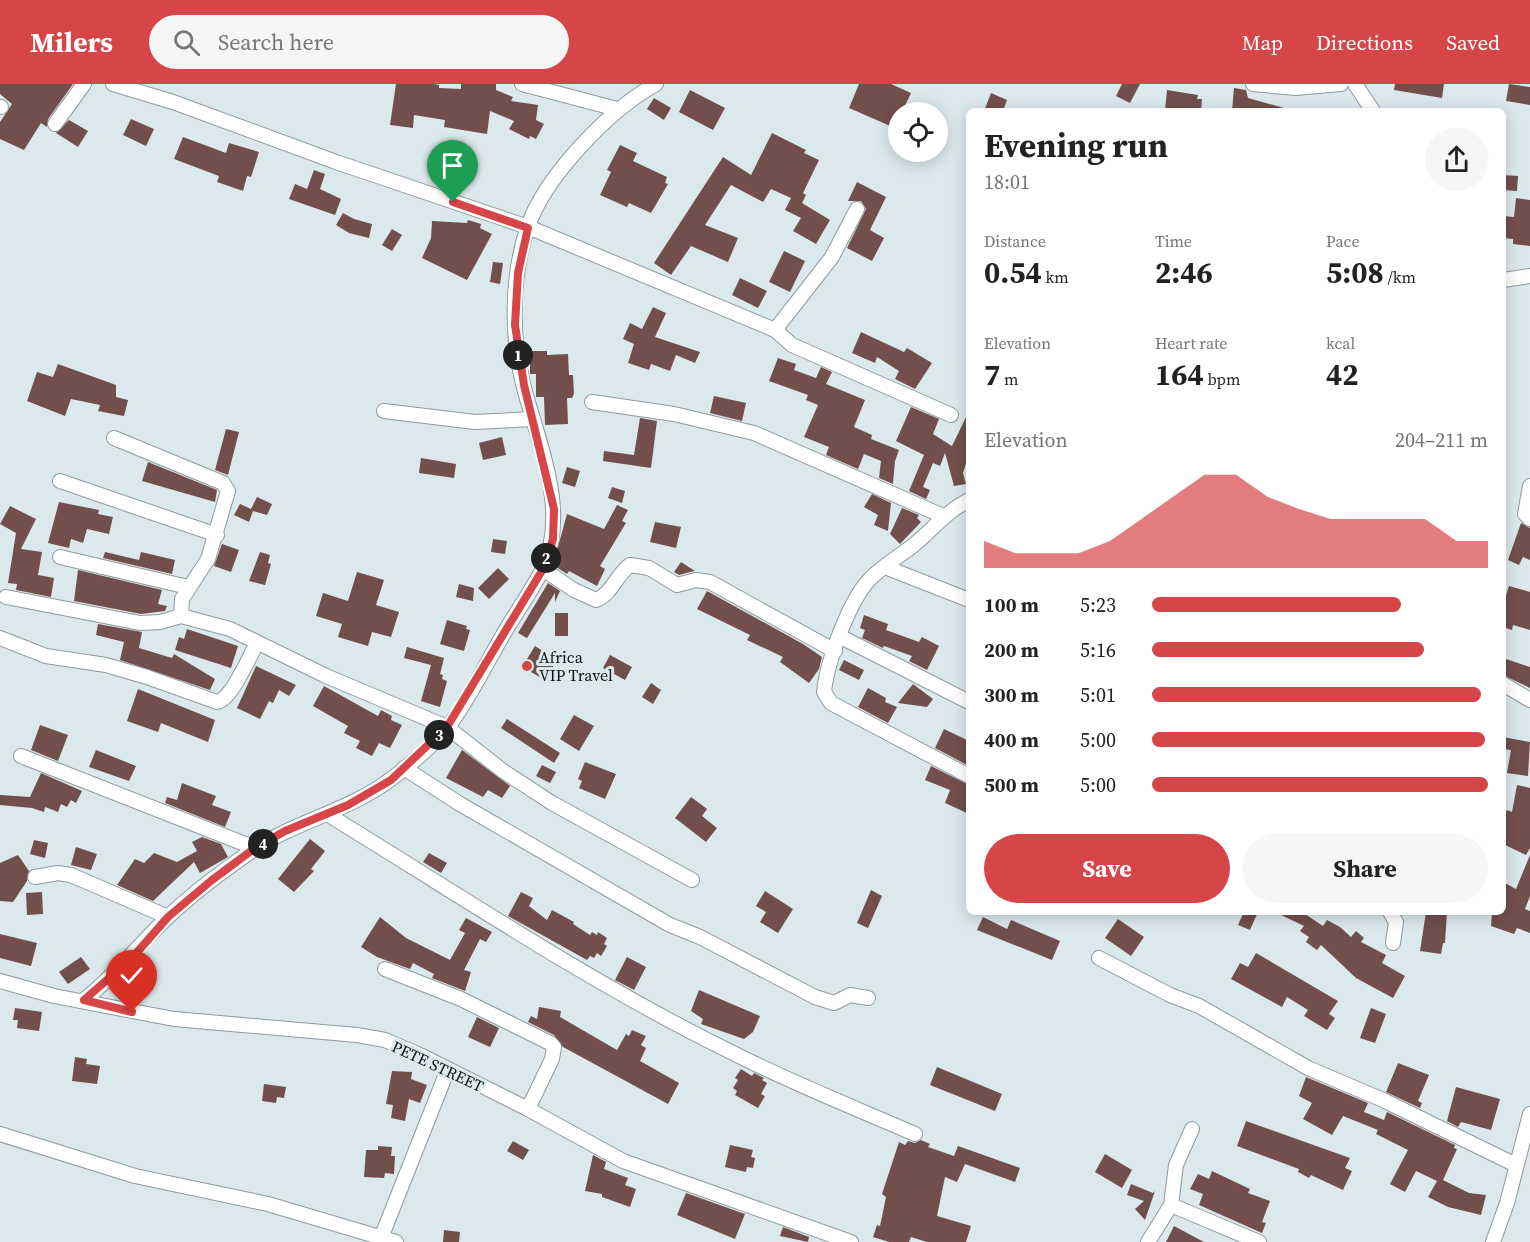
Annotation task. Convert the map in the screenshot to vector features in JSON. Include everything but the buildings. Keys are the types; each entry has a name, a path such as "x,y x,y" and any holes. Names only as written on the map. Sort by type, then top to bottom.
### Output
{"street":[{"path":"55,124 84,84"},
{"path":"113,84 173,102 336,162 528,228 775,330 792,345 951,415"},
{"path":"522,84 617,109"},
{"path":"84,1000 132,958 168,917 255,848 285,831 327,814 382,785 404,768 447,727 543,569 553,539 554,509 520,364 515,325 518,273 528,228 539,204 569,159 617,109 656,84"},
{"path":"1253,84 1295,88 1341,84"},
{"path":"1355,84 1371,108"},
{"path":"775,330 806,294 831,257 857,209"},
{"path":"1506,280 1530,276"},
{"path":"592,402 674,414 754,434 943,516"},
{"path":"384,411 475,423 533,419"},
{"path":"114,438 223,483 228,491 217,535 204,568 188,586 182,599 182,616"},
{"path":"60,481 217,535"},
{"path":"1530,486 1524,508 1525,514 1530,519"},
{"path":"966,502 943,516 917,542 866,583 855,602 835,651 824,692 831,703 966,775"},
{"path":"60,557 188,586"},
{"path":"543,569 574,590 596,600 609,591 623,569 630,565 649,568 677,585 696,580 710,582 835,651"},
{"path":"885,567 966,599"},
{"path":"6,597 140,623 160,622 182,616 230,629 447,727 503,771 552,802 692,880"},
{"path":"841,637 966,700"},
{"path":"0,638 46,656 106,666 147,677 217,702 222,701 228,693 257,643"},
{"path":"1506,686 1530,700"},
{"path":"21,756 255,848"},
{"path":"404,768 460,804 670,924 700,937 815,998 834,1003 850,995 868,998"},
{"path":"327,814 624,995 732,1053 915,1134"},
{"path":"35,877 58,873 71,875 168,917"},
{"path":"1392,915 1396,922 1393,943"},
{"path":"1099,958 1225,1020 1308,1068 1383,1100 1516,1165"},
{"path":"386,969 461,999 550,1043 554,1047 552,1059 528,1109"},
{"name":"PETE STREET","path":"0,981 54,996 174,1019 357,1035 385,1041 528,1109 623,1161 850,1242"},
{"path":"381,1238 448,1069"},
{"path":"1493,1242 1530,1114"},
{"path":"1148,1242 1171,1205 1176,1165 1192,1129"},
{"path":"0,1134 115,1171 268,1204 396,1242"},
{"path":"1171,1205 1259,1242"}],"place":[{"name":"Africa VIP Travel","path":"527,666"}],"route":[{"path":"132,1012 84,1000 132,958 168,917 255,848 285,831 348,805 391,780 447,727 543,569 553,539 554,509 524,385 515,325 518,273 528,228 453,202"}]}
